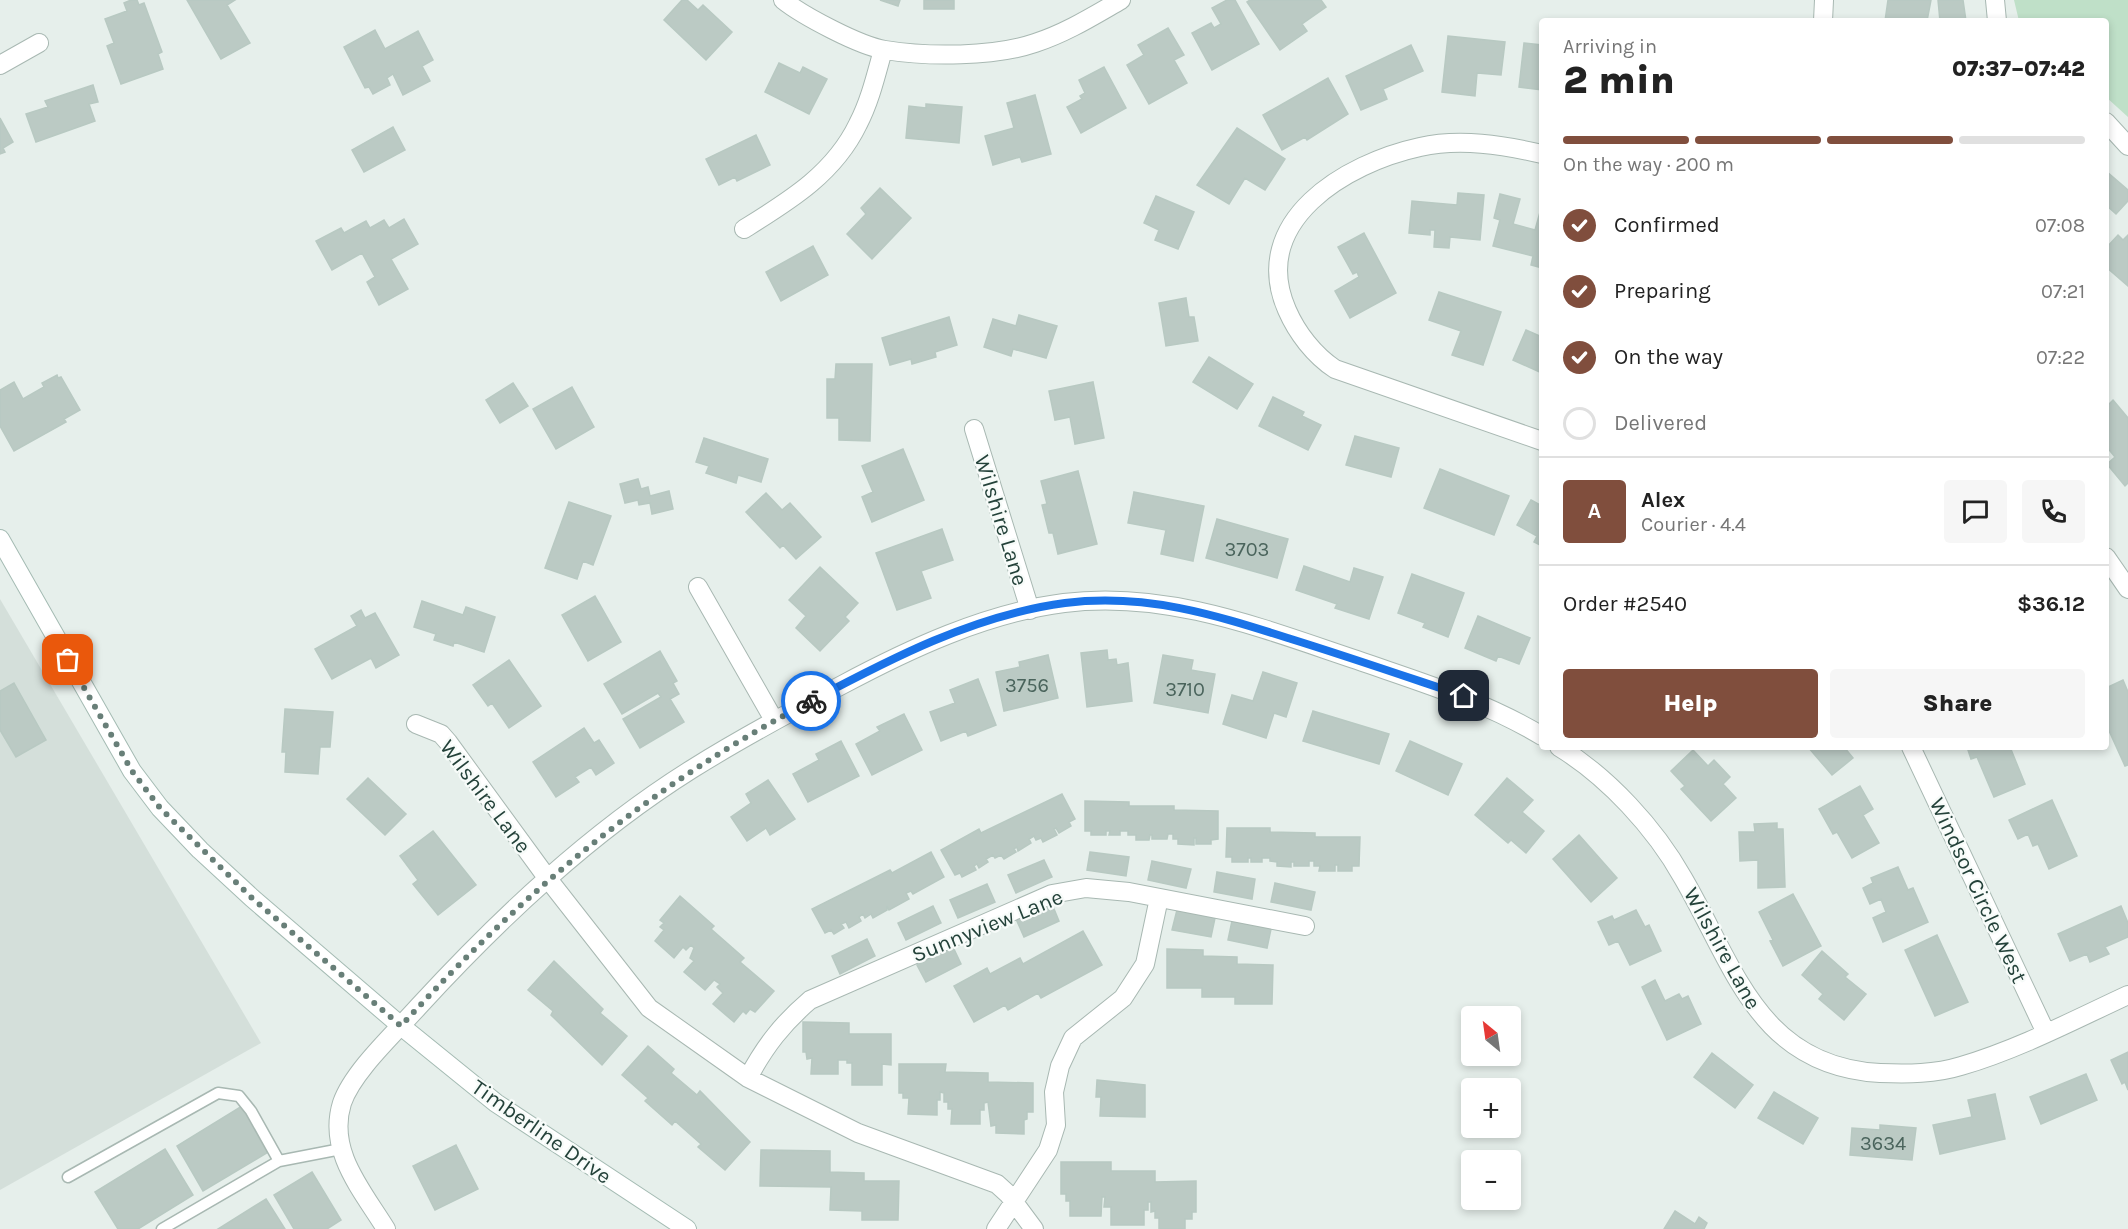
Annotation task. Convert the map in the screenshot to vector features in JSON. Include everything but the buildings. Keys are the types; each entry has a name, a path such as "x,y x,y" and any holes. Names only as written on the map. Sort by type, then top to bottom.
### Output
{"street":[{"path":"783,0 794,9 835,30 883,50 978,53 1034,44 1071,28 1121,0"},
{"path":"1823,18 1824,0"},
{"path":"1995,0 1997,18"},
{"path":"0,65 39,43"},
{"path":"744,229 790,200 833,163 858,126 883,50"},
{"path":"2109,125 2128,146"},
{"path":"1539,154 1464,143 1412,148 1384,157 1341,177 1298,214 1288,230 1277,265 1283,301 1290,317 1311,348 1323,361 1351,376 1539,440"},
{"name":"Wilshire Lane","path":"974,429 1030,610"},
{"name":"Timberline Drive","path":"0,539 103,723 160,808 252,898 401,1026 496,1103 687,1229"},
{"path":"2109,560 2128,589"},
{"path":"698,587 774,720"},
{"name":"Wilshire Lane","path":"341,1149 337,1132 343,1101 358,1076 401,1026 484,939 548,879 646,801 691,770 774,720 892,658 990,620 1065,603 1159,602 1206,612 1464,696 1539,734"},
{"name":"Wilshire Lane","path":"416,724 441,734 448,742 548,879"},
{"name":"Wilshire Lane","path":"1563,750 1599,778 1635,814 1664,848 1683,878 1736,981 1749,1001 1777,1033 1795,1047 1845,1068 1900,1074 1931,1073 1991,1056 2128,995"},
{"name":"Windsor Circle West","path":"1912,750 2046,1033"},
{"path":"548,879 650,1008 748,1078 858,1133 998,1184 1034,1229"},
{"name":"Sunnyview Lane","path":"748,1078 763,1050 785,1021 810,1000 1052,894 1086,888 1159,898 1305,926"},
{"path":"996,1229 1048,1150 1056,1125 1056,1084 1060,1066 1073,1038 1123,998 1145,964 1159,898"},
{"path":"341,1149 343,1160 386,1229"}],"lane":[{"path":"68,1177 218,1093 239,1096 251,1111 279,1161"},
{"path":"162,1229 279,1161 341,1149"}],"shaded area":[{"path":"0,599 261,1043 0,1190"}],"green space":[{"path":"2014,0 2128,0 2128,117 2109,100 2109,18 2018,18"}],"way so far":[{"path":"68,660 132,771 160,808 200,850 252,898 401,1026 491,931 595,840 691,770 774,720 811,701"}],"route":[{"path":"811,701 892,658 990,620 1065,603 1116,601 1159,602 1206,612 1464,696"}]}
